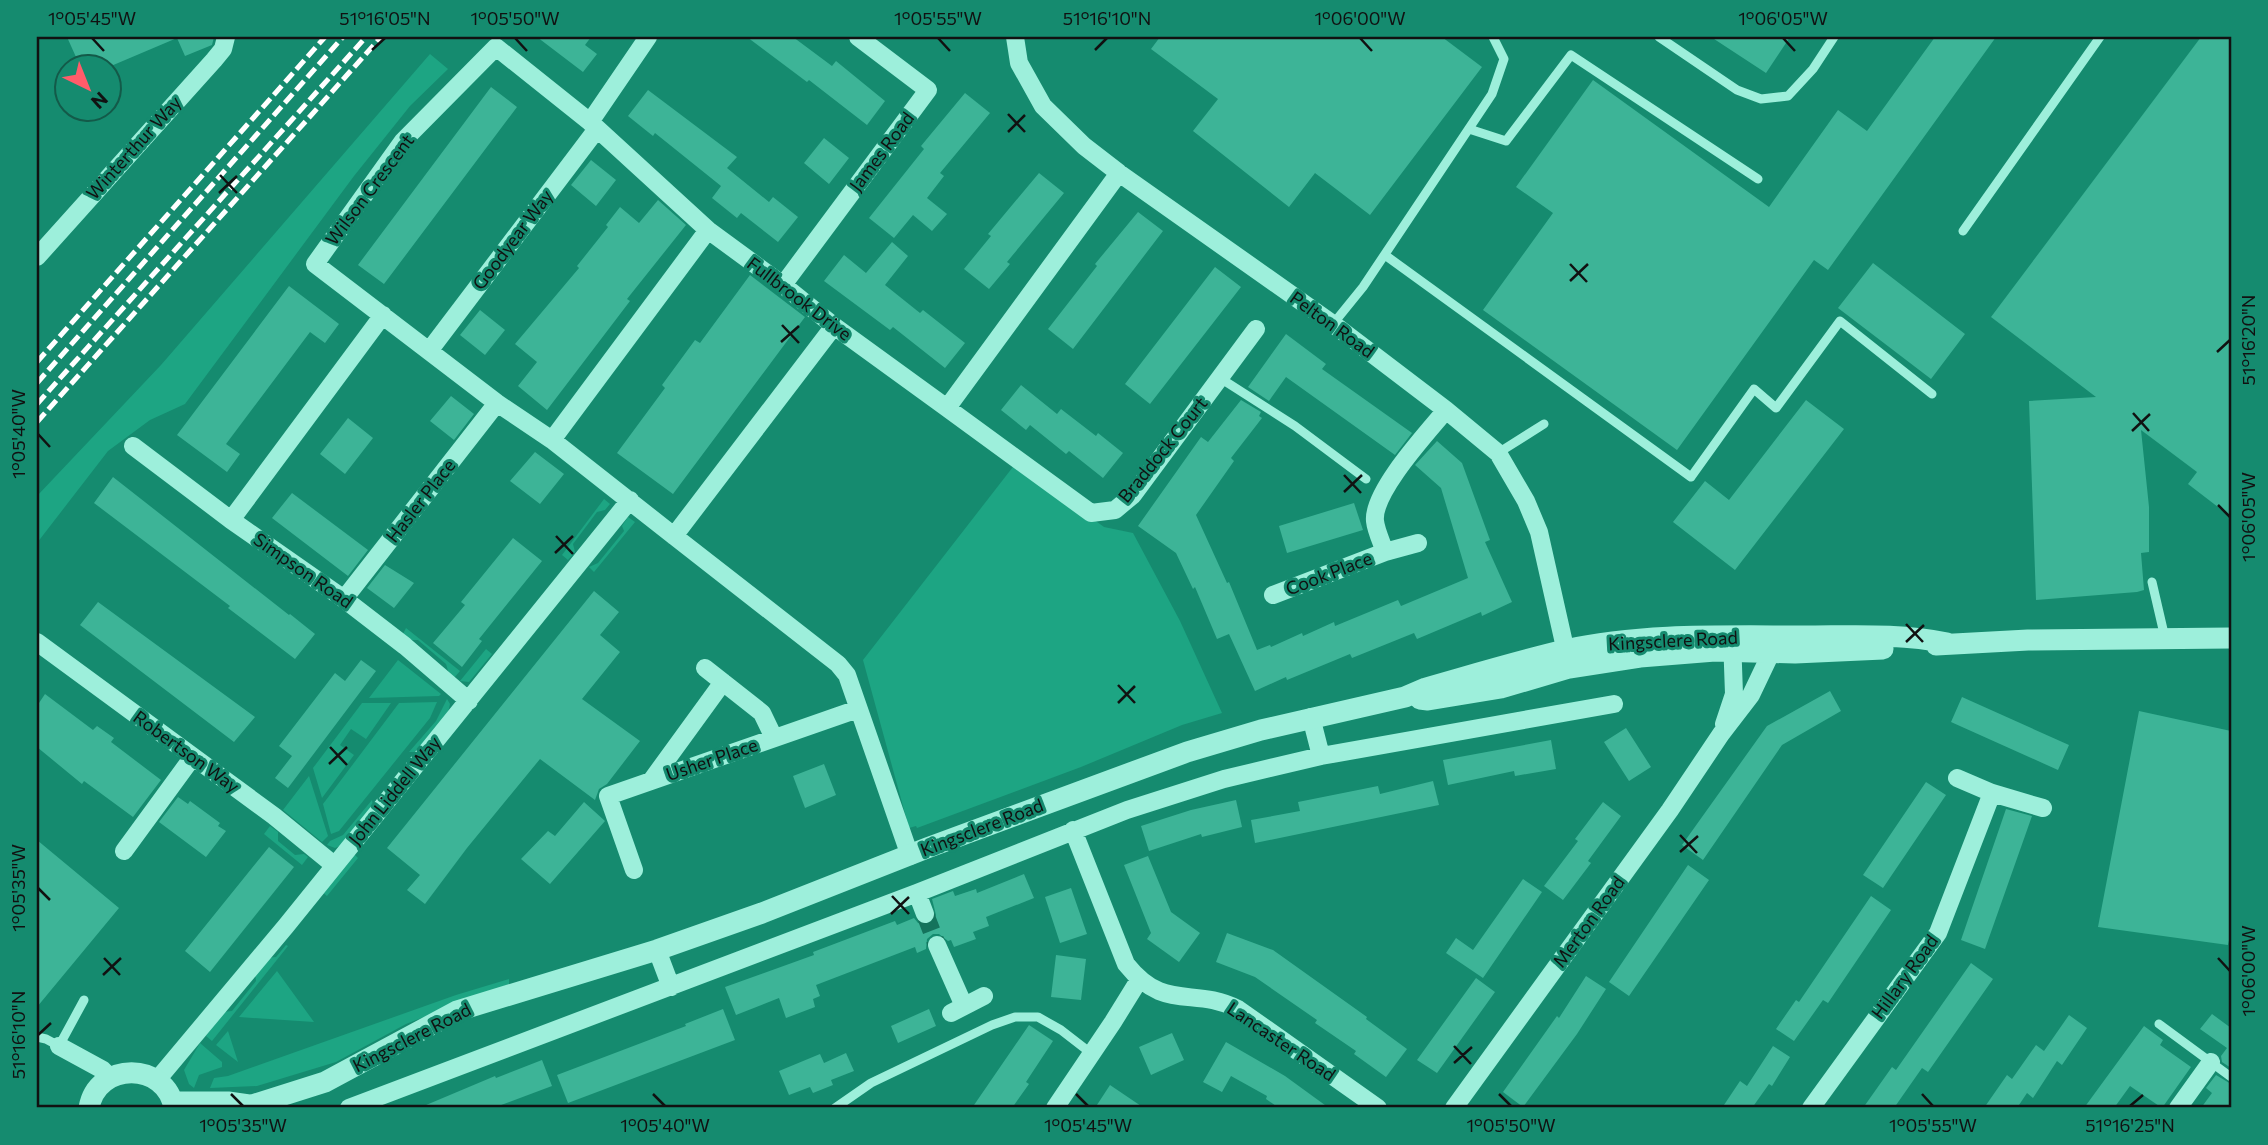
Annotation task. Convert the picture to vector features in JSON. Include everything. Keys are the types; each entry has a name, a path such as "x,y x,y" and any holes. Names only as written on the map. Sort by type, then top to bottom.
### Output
{"street":[{"name":"Winterthur Way","path":"37,257 223,50 226,37"},
{"path":"594,126 648,37"},
{"name":"James Road","path":"783,285 928,90 858,37"},
{"name":"Pelton Road","path":"1015,37 1019,63 1043,106 1084,146 1333,324 1498,453 1526,501 1539,532 1567,659"},
{"name":"Wilson Crescent","path":"552,440 497,403 315,264 404,141 496,47 594,126 708,230"},
{"name":"Goodyear Way","path":"429,351 594,126"},
{"path":"947,408 1119,173"},
{"path":"708,230 552,440 838,664 847,675 910,856"},
{"name":"Fullbrook Drive","path":"708,230 947,408"},
{"path":"231,520 383,316"},
{"path":"674,536 834,326"},
{"name":"Braddock Court","path":"947,408 1091,513 1115,510 1132,495 1256,330"},
{"name":"Hasler Place","path":"344,599 497,403"},
{"name":"Cook Place","path":"1273,595 1385,552 1374,520 1378,501 1390,480 1446,410"},
{"name":"Simpson Road","path":"132,446 344,599 405,646 469,701"},
{"name":"John Liddell Way","path":"157,1080 286,926 630,500"},
{"path":"1385,552 1418,543"},
{"name":"Kingsclere Road","path":"157,1080 164,1086 168,1106 228,1102 246,1106 326,1082 457,1012 657,950 762,913 1187,752 1311,718 1405,697 1428,700 1501,688 1567,659 1640,657 1732,645 1915,649 1947,643 2231,638"},
{"name":"Robertson Way","path":"37,642 192,758 275,816 334,865"},
{"name":"Merton Road","path":"1721,734 1734,694 1732,645"},
{"name":"Merton Road","path":"1454,1108 1751,695 1771,645"},
{"name":"Usher Place","path":"705,668 762,713 774,738"},
{"name":"Usher Place","path":"651,781 723,682"},
{"name":"Kingsclere Road","path":"349,1108 917,893 1073,830 1224,779 1321,756 1614,704"},
{"name":"Usher Place","path":"634,870 608,796 858,709"},
{"path":"1311,718 1321,756"},
{"path":"124,851 192,758"},
{"path":"1958,778 1992,793 2043,808"},
{"name":"Hillary Road","path":"1811,1108 1938,933 1992,793"},
{"path":"1055,1108 1139,979 1126,964 1073,830"},
{"path":"917,893 925,914"},
{"path":"937,945 957,1010 984,996"},
{"path":"657,950 671,987"},
{"name":"Lancaster Road","path":"1139,979 1152,989 1166,994 1232,1006 1378,1108"},
{"path":"59,1046 103,1070 110,1077"},
{"path":"2178,1108 2211,1062"},
{"path":"89,1108 94,1093 110,1077 132,1072 144,1073 157,1080"}],"lane":[{"path":"1333,324 1363,287 1492,94 1504,59 1493,37"},
{"path":"1659,37 1737,90 1760,99 1788,96 1813,69 1834,37"},
{"path":"1963,231 2101,37"},
{"path":"1469,129 1506,141 1571,55 1758,179"},
{"path":"1385,255 1691,477 1754,389 1776,408 1840,321 1932,394"},
{"path":"1220,378 1295,426 1366,479"},
{"path":"1498,453 1544,424"},
{"path":"2152,582 2165,638"},
{"path":"37,1037 59,1046 84,1000"},
{"path":"835,1108 871,1083 992,1025 1015,1017 1038,1017 1061,1030 1092,1054"},
{"path":"2159,1024 2231,1077"}],"green space":[{"path":"430,54 448,69 410,106 354,176 185,404 150,420 108,451 37,543 37,496 161,365"},
{"path":"1016,463 1104,527 1133,533 1180,621 1222,713 1182,725 1081,767 917,828 909,828 863,660"},
{"path":"604,499 610,504 605,510 597,512 573,544 575,552 568,560 562,555"},
{"path":"628,517 635,522 594,572 589,567 598,563 624,531 622,526"},
{"path":"406,628 460,671 454,678 449,674 446,664 418,640 409,640 402,636"},
{"path":"486,649 492,654 469,682 460,681"},
{"path":"398,660 441,694 369,698"},
{"path":"447,699 450,704 448,713 419,752 409,752 436,721"},
{"path":"437,702 430,718 339,831 331,834 323,804 399,703"},
{"path":"362,703 391,703 366,739 351,729 340,745 354,755 322,798 313,768"},
{"path":"309,776 328,836 322,842 283,810"},
{"path":"372,800 373,806 340,846 335,848 327,845 343,835"},
{"path":"270,826 278,832 278,841 295,855 304,854 308,857 302,865 264,834"},
{"path":"352,852 358,858 327,896 321,891"},
{"path":"288,946 212,1041 206,1036 222,1012 232,1011 256,981 255,973 266,958 276,957"},
{"path":"277,971 314,1022 239,1017"},
{"path":"509,979 509,984 406,1024 336,1062 257,1086 210,1088 214,1078 228,1076 456,995"},
{"path":"228,1031 238,1062 216,1045"},
{"path":"200,1043 222,1062 222,1067 199,1075 194,1088 189,1084 184,1070"}],"building":[{"path":"67,37 214,37 212,45 185,56 177,38 122,61 122,52 74,52"},
{"path":"537,37 591,37 585,45 597,54 583,72"},
{"path":"747,37 793,37 832,66 836,61 885,101 867,125"},
{"path":"1160,37 1442,37 1482,67 1370,215 1315,173 1289,207 1193,131 1218,99 1151,49"},
{"path":"1711,37 1790,37 1766,73"},
{"path":"1935,37 1996,37 1828,270 1814,260 1677,450 1483,310 1553,213 1516,187 1593,80 1769,207 1838,110 1867,131"},
{"path":"2201,37 2231,37 2231,517 2188,484 2197,472 2141,430 2149,507 2149,552 2141,553 2144,590 2036,600 2029,401 2096,397 1991,317"},
{"path":"491,87 517,107 384,284 358,265"},
{"path":"648,90 737,157 727,168 769,202 773,197 798,217 778,242 741,213 737,218 712,198 721,186 655,133 653,136 628,116"},
{"path":"965,93 990,113 940,173 944,176 927,198 947,214 932,231 913,215 894,238 869,218 924,149 921,146"},
{"path":"824,138 849,158 829,184 804,163"},
{"path":"591,160 616,180 596,206 571,185"},
{"path":"1039,173 1064,193 1007,262 1010,264 989,289 964,269 991,236 988,234"},
{"path":"658,200 686,225 627,299 630,301 547,410 518,386 537,362 515,344 579,268 577,266 620,207 639,223"},
{"path":"1138,212 1163,231 1073,349 1048,329 1097,266 1095,264"},
{"path":"892,242 908,256 885,285 920,313 923,310 965,343 945,368 893,327 890,330 824,281 844,255 866,273"},
{"path":"1873,263 1965,334 1931,379 1838,308"},
{"path":"1215,267 1241,287 1150,404 1125,384"},
{"path":"750,275 805,317 673,494 617,453 665,388 662,385 695,340 700,343"},
{"path":"289,286 339,324 325,343 310,332 226,444 240,454 227,472 177,435"},
{"path":"480,310 505,330 485,355 460,335"},
{"path":"1286,334 1326,364 1322,369 1412,433 1395,455 1286,377 1269,401 1248,387"},
{"path":"1021,385 1057,414 1061,409 1123,453 1103,478 1069,451 1066,454 1030,425 1026,430 1001,410"},
{"path":"451,396 474,414 454,440 430,421"},
{"path":"1241,400 1261,412 1259,416 1262,418 1231,458 1234,461 1196,515 1227,583 1229,582 1257,650 1270,645 1271,647 1302,633 1303,636 1334,622 1335,626 1398,600 1401,606 1468,578 1441,488 1415,465 1437,441 1462,463 1490,540 1485,542 1512,602 1482,616 1481,612 1417,639 1414,633 1352,658 1350,654 1255,691 1229,634 1217,639 1195,587 1193,589 1176,553 1138,526 1201,437 1208,442"},
{"path":"1806,400 1844,429 1735,570 1673,522 1705,481 1729,500"},
{"path":"348,418 373,438 345,474 320,454"},
{"path":"535,452 564,474 540,504 510,481"},
{"path":"113,477 315,634 295,659 94,503"},
{"path":"292,493 368,550 348,576 272,518"},
{"path":"1354,503 1363,530 1287,553 1279,526"},
{"path":"513,538 542,561 479,639 482,641 462,667 433,643 465,605 461,602"},
{"path":"385,565 414,583 394,608 367,588"},
{"path":"594,591 619,612 600,635 620,652 582,699 640,741 607,784 599,789 595,800 540,759 425,904 407,890 420,875 387,848"},
{"path":"98,602 255,717 234,742 80,625"},
{"path":"361,660 376,671 288,788 275,778 292,756 279,746 335,673 345,681"},
{"path":"1830,691 1841,711 1782,745 1703,860 1682,845 1767,726"},
{"path":"45,694 93,730 97,726 114,738 111,742 161,780 133,817 84,781 82,784 37,747 37,706"},
{"path":"1962,697 2069,745 2058,770 1951,722"},
{"path":"2139,711 2231,731 2231,931 2228,945 2098,927"},
{"path":"1626,728 1651,767 1629,781 1604,742"},
{"path":"1551,740 1556,769 1515,776 1514,771 1448,785 1443,760"},
{"path":"824,764 836,795 805,808 793,776"},
{"path":"1433,781 1439,805 1255,843 1251,820 1300,811 1298,802 1378,786 1380,794"},
{"path":"1926,782 1946,795 1883,888 1863,875"},
{"path":"178,797 188,804 190,801 220,823 218,826 226,831 206,857 159,822"},
{"path":"1236,800 1242,827 1202,837 1201,834 1149,851 1141,826 1191,810"},
{"path":"584,802 605,821 550,884 521,859 548,831 555,836"},
{"path":"1603,802 1621,816 1563,900 1544,886"},
{"path":"2006,809 2032,816 1985,949 1961,940"},
{"path":"37,840 119,908 37,1007"},
{"path":"269,847 294,867 210,972 185,951"},
{"path":"1148,856 1171,912 1200,933 1179,962 1147,939 1151,933 1124,865"},
{"path":"1688,865 1709,880 1629,996 1609,982"},
{"path":"1024,874 1034,898 986,917 989,926 973,932 976,939 954,947 951,940 933,934 927,939 926,949 917,953 915,947 816,985 820,996 813,999 815,1007 786,1018 779,998 736,1015 725,987 814,955 813,952 895,921 897,925 914,918 918,923 928,925 934,921 936,915 932,899 953,891 955,896 976,889 977,893"},
{"path":"1523,879 1542,892 1483,978 1446,953 1456,938 1473,950"},
{"path":"1071,888 1087,934 1060,943 1045,897"},
{"path":"1871,896 1891,910 1828,1003 1823,1000 1794,1041 1776,1029 1796,1000 1799,1002"},
{"path":"1227,933 1273,950 1407,1049 1386,1077 1354,1054 1356,1051 1315,1023 1317,1020 1255,977 1216,962"},
{"path":"1056,955 1086,959 1081,1000 1051,997"},
{"path":"1971,963 1993,979 1928,1072 1922,1068 1894,1108 1863,1108 1892,1067 1896,1070"},
{"path":"1586,976 1606,989 1577,1034 1523,1107 1503,1092 1557,1016 1559,1018"},
{"path":"1476,978 1495,992 1437,1073 1417,1060"},
{"path":"723,1009 735,1040 568,1103 557,1075 686,1026 685,1024"},
{"path":"929,1009 936,1026 898,1043 891,1026"},
{"path":"2212,1014 2231,1028 2231,1068 2222,1062 2221,1056 2227,1048 2200,1029"},
{"path":"2069,1015 2087,1028 2062,1065 2057,1061 2033,1098 2027,1093 2017,1108 1984,1108 2007,1075 2012,1079 2036,1045 2044,1051"},
{"path":"1029,1025 1053,1041 1026,1082 1029,1084 1012,1108 972,1108"},
{"path":"2144,1026 2163,1040 2160,1045 2191,1067 2162,1108 2130,1086 2114,1108 2084,1108"},
{"path":"1172,1033 1184,1060 1151,1075 1139,1047"},
{"path":"1226,1042 1285,1076 1329,1108 1279,1108 1266,1099 1267,1096 1231,1076 1222,1092 1203,1082"},
{"path":"1773,1046 1790,1057 1772,1086 1769,1084 1752,1108 1722,1108 1740,1081 1747,1086"},
{"path":"846,1053 854,1071 831,1080 833,1085 813,1093 810,1087 789,1095 779,1071 820,1054 824,1063"},
{"path":"542,1060 552,1086 493,1108 419,1108 495,1076 496,1078"},
{"path":"2216,1075 2231,1084 2231,1108 2201,1108 2212,1093 2206,1088"},
{"path":"1110,1085 1144,1108 1095,1108"}],"tunnel":[{"path":"925,914 937,945"}],"railway":[{"path":"37,362 325,37"},
{"path":"37,383 343,37"},
{"path":"37,404 366,37"},
{"path":"37,422 381,37"}]}
